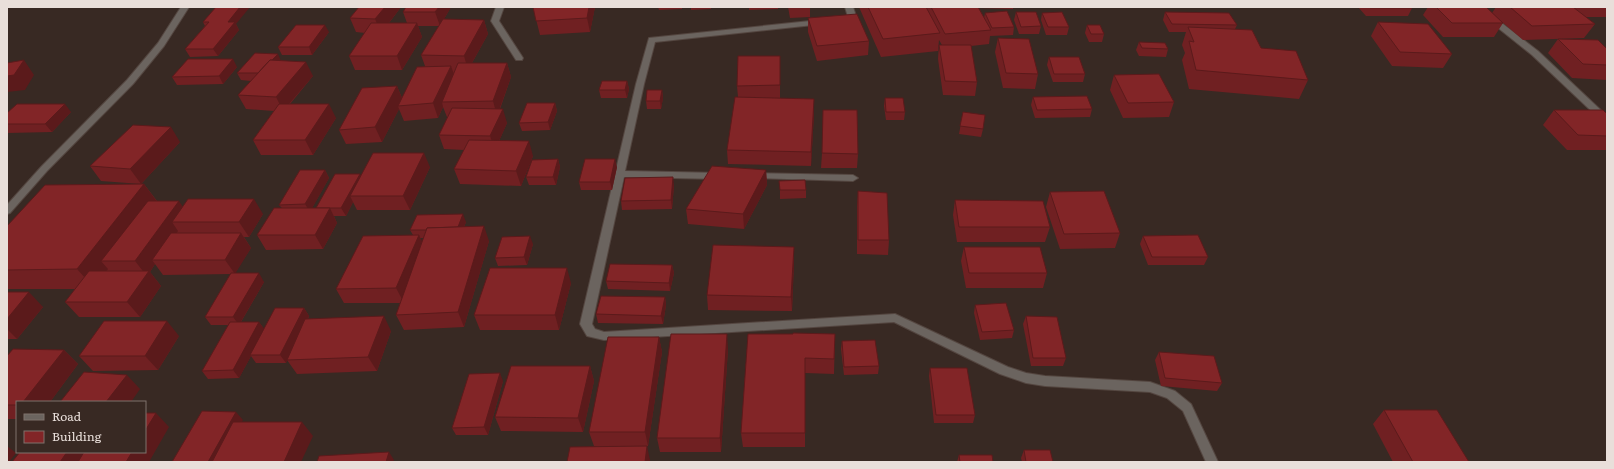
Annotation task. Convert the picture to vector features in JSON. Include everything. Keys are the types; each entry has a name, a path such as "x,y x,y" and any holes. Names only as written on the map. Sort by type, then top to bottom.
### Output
{"street":[{"path":"7,211 44,169 130,82 161,44 185,7"},
{"path":"500,7 495,22 519,58"},
{"path":"849,7 853,19 652,40 640,84 586,324 591,333 604,336 894,318 1004,371 1026,378 1045,381 1150,387 1171,394 1187,408 1212,462"},
{"path":"1476,7 1535,53 1607,121"},
{"path":"620,174 729,176"},
{"path":"744,176 853,178"}],"building":[{"path":"216,7 240,7 228,22 235,22 213,49 185,49 209,22 203,22"},
{"path":"359,7 385,7 375,19 350,18"},
{"path":"406,7 439,7 435,12 403,12"},
{"path":"533,7 589,7 587,18 536,21"},
{"path":"868,7 926,7 940,33 883,39"},
{"path":"931,7 978,7 991,30 945,34"},
{"path":"1369,7 1410,7 1412,8 1370,8"},
{"path":"1436,7 1486,7 1503,23 1452,23"},
{"path":"1510,7 1573,7 1595,24 1532,26"},
{"path":"1007,11 1014,27 992,28 985,13"},
{"path":"1016,12 1036,12 1041,26 1021,27"},
{"path":"1062,12 1069,27 1048,27 1042,13"},
{"path":"1165,12 1229,13 1237,25 1172,24"},
{"path":"857,14 869,41 817,46 808,18"},
{"path":"443,19 484,20 464,56 421,55"},
{"path":"1378,22 1428,24 1452,54 1400,52"},
{"path":"371,23 417,23 397,56 349,56"},
{"path":"296,25 325,25 309,47 278,47"},
{"path":"1087,25 1100,25 1104,34 1091,34"},
{"path":"1188,27 1252,30 1261,48 1296,51 1308,80 1196,70 1189,41 1194,42"},
{"path":"998,38 1029,39 1038,74 1006,73"},
{"path":"1558,39 1598,40 1607,49 1607,65 1583,64"},
{"path":"1139,42 1165,43 1168,49 1142,48"},
{"path":"939,45 971,45 977,82 945,81"},
{"path":"255,53 278,54 258,73 237,73"},
{"path":"738,56 780,56 780,85 737,86"},
{"path":"1049,57 1079,57 1085,74 1054,74"},
{"path":"188,59 233,59 219,76 172,77"},
{"path":"24,60 14,75 7,76 7,63"},
{"path":"270,60 306,62 276,97 238,95"},
{"path":"458,63 507,63 493,101 442,102"},
{"path":"451,66 433,103 398,106 417,67"},
{"path":"1159,74 1174,102 1128,103 1114,75"},
{"path":"602,81 627,81 625,90 599,90"},
{"path":"397,86 375,127 339,130 362,88"},
{"path":"647,90 662,90 660,101 646,101"},
{"path":"1087,96 1092,109 1037,110 1033,97"},
{"path":"735,97 814,99 811,152 727,150"},
{"path":"885,98 903,98 905,112 886,112"},
{"path":"527,103 555,103 548,122 519,123"},
{"path":"17,104 65,104 45,124 7,124 7,113"},
{"path":"279,104 329,104 305,140 253,140"},
{"path":"452,108 503,109 490,136 439,135"},
{"path":"823,110 857,110 858,154 822,153"},
{"path":"1554,110 1603,110 1607,114 1607,136 1578,135"},
{"path":"963,112 985,115 983,129 960,126"},
{"path":"133,125 171,127 130,169 90,166"},
{"path":"469,140 529,141 516,171 454,169"},
{"path":"373,153 424,153 403,196 350,196"},
{"path":"558,159 553,177 526,177 532,160"},
{"path":"585,159 615,159 610,182 579,182"},
{"path":"712,166 766,170 743,214 686,209"},
{"path":"300,170 325,170 305,204 279,205"},
{"path":"335,174 360,174 341,208 316,208"},
{"path":"673,177 671,200 621,201 625,178"},
{"path":"805,180 806,190 780,190 779,181"},
{"path":"144,184 77,269 7,270 7,226 45,185"},
{"path":"858,191 887,193 889,240 858,240"},
{"path":"1104,191 1120,233 1064,234 1050,192"},
{"path":"188,199 254,199 239,222 172,222"},
{"path":"955,200 1043,201 1050,227 959,227"},
{"path":"148,201 179,201 135,261 101,261"},
{"path":"274,208 330,208 315,235 257,235"},
{"path":"463,214 458,227 410,230 417,215"},
{"path":"484,226 458,312 396,315 427,228"},
{"path":"171,233 241,233 225,260 152,260"},
{"path":"419,235 396,288 336,289 363,236"},
{"path":"1198,235 1208,257 1152,257 1143,236"},
{"path":"530,236 524,257 495,258 502,237"},
{"path":"713,245 794,247 791,297 707,295"},
{"path":"964,247 1040,247 1047,273 969,273"},
{"path":"610,264 672,265 669,283 606,281"},
{"path":"490,268 567,268 555,315 474,315"},
{"path":"89,271 149,271 127,302 65,302"},
{"path":"231,273 259,273 233,317 205,317"},
{"path":"7,292 29,292 7,319"},
{"path":"601,296 665,297 661,316 596,314"},
{"path":"1006,303 1014,330 982,332 975,305"},
{"path":"275,308 304,308 280,355 250,355"},
{"path":"384,316 368,357 287,360 305,319"},
{"path":"1026,316 1057,317 1066,358 1033,358"},
{"path":"104,321 167,321 145,356 79,356"},
{"path":"230,322 259,322 233,370 202,371"},
{"path":"671,334 727,334 720,438 657,438"},
{"path":"748,334 835,334 834,359 805,358 805,433 741,433"},
{"path":"608,337 659,337 645,432 589,432"},
{"path":"875,340 879,366 844,367 842,341"},
{"path":"13,349 64,350 24,401 16,401 16,405 7,405 7,356"},
{"path":"1159,352 1214,356 1222,383 1165,378"},
{"path":"511,366 590,366 578,418 495,417"},
{"path":"930,368 967,368 975,415 936,415"},
{"path":"84,372 127,375 107,401 61,401"},
{"path":"500,373 484,427 452,428 469,374"},
{"path":"1384,410 1437,410 1469,462 1413,462"},
{"path":"202,411 236,412 208,462 172,462"},
{"path":"146,413 156,413 146,429"},
{"path":"233,422 302,422 284,462 212,462"},
{"path":"647,446 645,462 567,462 570,447"},
{"path":"1024,450 1050,450 1053,462 1026,462"},
{"path":"389,452 386,462 317,462 319,456"},
{"path":"19,453 66,453 60,462 12,462"},
{"path":"83,453 131,453 126,462 78,462"},
{"path":"959,455 992,455 993,462 960,462"}]}
